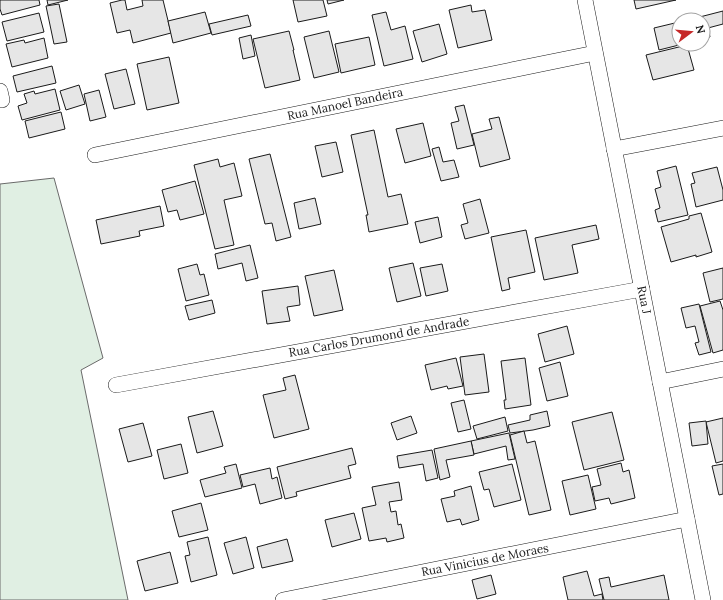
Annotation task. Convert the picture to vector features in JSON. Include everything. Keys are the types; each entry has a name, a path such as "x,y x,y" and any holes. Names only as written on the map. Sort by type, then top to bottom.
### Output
{"street":[{"name":"Rua J","path":"585,0 703,600"},
{"name":"Rua Manoel Bandeira","path":"95,155 595,53"},
{"path":"0,91 2,100 0,100"},
{"path":"614,150 723,128"},
{"name":"Rua Carlos Drumond de Andrade","path":"116,385 642,289"},
{"path":"660,382 723,369"},
{"name":"Rua Vinicius de Moraes","path":"283,600 687,519"}],"green space":[{"path":"54,178 103,358 81,370 128,600 0,600 0,184"}],"building":[{"path":"0,0 39,0 40,5 2,15"},
{"path":"47,0 68,0 48,5"},
{"path":"125,0 127,10 143,6 142,0 163,0 171,33 133,43 130,30 117,33 110,3"},
{"path":"293,0 323,0 327,16 298,22"},
{"path":"327,0 344,0 328,4"},
{"path":"634,0 676,0 636,9"},
{"path":"59,4 67,42 54,44 46,6"},
{"path":"471,5 472,12 485,10 492,40 458,48 449,10"},
{"path":"723,11 723,24 711,27 711,14"},
{"path":"205,12 211,33 173,43 168,21"},
{"path":"386,12 391,30 405,26 413,59 384,66 372,15"},
{"path":"39,13 44,32 7,41 2,22"},
{"path":"248,15 251,26 212,35 209,24"},
{"path":"439,24 447,54 422,62 413,31"},
{"path":"671,24 671,47 659,50 654,28"},
{"path":"289,31 300,80 265,88 253,39"},
{"path":"329,31 339,72 314,78 304,37"},
{"path":"251,35 255,56 243,59 239,38"},
{"path":"369,37 375,65 341,73 335,44"},
{"path":"44,38 48,58 12,67 6,44 24,40 25,43"},
{"path":"671,49 671,52 689,52 694,70 653,80 646,55"},
{"path":"169,57 179,103 147,110 137,64"},
{"path":"52,66 56,83 17,92 13,76"},
{"path":"126,69 135,104 114,109 105,74"},
{"path":"79,85 85,104 66,110 60,91"},
{"path":"55,89 60,110 22,120 18,106 27,103 24,94 34,91 35,94"},
{"path":"99,90 106,117 90,121 84,94"},
{"path":"464,105 474,145 457,149 451,123 459,121 455,107"},
{"path":"61,112 65,129 29,138 25,121"},
{"path":"499,117 510,159 480,167 472,134 492,129 489,119"},
{"path":"423,123 431,156 405,163 396,129"},
{"path":"374,130 388,197 401,194 408,224 369,232 366,215 368,215 351,135"},
{"path":"336,142 343,172 322,177 315,146"},
{"path":"439,147 443,162 454,160 459,177 441,181 432,149"},
{"path":"270,154 291,237 276,241 272,223 265,224 249,159"},
{"path":"218,159 220,167 234,163 242,196 224,200 234,245 215,249 194,165"},
{"path":"676,166 688,215 658,222 655,210 660,208 655,189 661,187 657,171"},
{"path":"717,167 723,190 723,200 696,207 691,184 695,183 692,173"},
{"path":"195,181 204,214 180,220 177,210 168,212 162,190"},
{"path":"315,198 321,224 299,229 294,203"},
{"path":"480,199 489,233 465,239 461,225 468,223 463,204"},
{"path":"160,206 164,226 139,231 140,236 101,244 96,220"},
{"path":"701,213 712,252 671,262 661,227 689,219 689,216"},
{"path":"438,217 442,237 420,243 415,222"},
{"path":"596,225 599,239 572,245 578,273 544,280 535,238"},
{"path":"526,230 535,272 508,278 510,289 502,291 491,237"},
{"path":"250,245 258,278 246,281 242,263 218,269 215,254"},
{"path":"413,263 421,296 397,302 389,268"},
{"path":"197,264 200,275 204,274 209,295 186,301 178,269"},
{"path":"442,264 448,291 426,296 420,268"},
{"path":"723,268 723,299 710,302 703,273"},
{"path":"334,270 343,310 314,316 305,276"},
{"path":"298,286 300,305 287,307 290,321 267,324 262,291"},
{"path":"212,300 215,313 189,320 185,306"},
{"path":"720,301 723,310 723,350 713,353 700,306"},
{"path":"699,304 711,352 699,355 695,343 699,342 695,326 686,328 681,308"},
{"path":"567,326 574,354 545,362 538,334"},
{"path":"484,354 489,392 465,395 460,357"},
{"path":"456,358 463,386 448,389 447,386 431,390 425,365"},
{"path":"525,358 531,405 505,409 504,400 506,400 501,361"},
{"path":"560,362 568,396 547,401 539,368"},
{"path":"295,375 309,429 274,438 263,395 286,390 283,378"},
{"path":"464,400 471,429 458,432 451,403"},
{"path":"213,411 223,446 197,453 188,417"},
{"path":"547,411 550,426 510,433 508,425 530,420 530,415"},
{"path":"612,412 624,460 584,470 572,422"},
{"path":"411,416 417,433 397,440 391,423"},
{"path":"505,417 508,431 477,439 473,426"},
{"path":"723,418 723,461 716,463 706,422"},
{"path":"706,421 708,444 692,446 689,423"},
{"path":"143,423 152,456 128,462 119,429"},
{"path":"524,431 527,443 535,441 551,510 529,515 510,435"},
{"path":"509,433 515,459 508,460 506,446 474,454 471,441"},
{"path":"471,441 474,455 446,460 450,477 440,480 434,449"},
{"path":"181,444 188,473 164,479 157,450"},
{"path":"352,448 356,464 348,466 351,478 296,492 297,496 285,499 277,467"},
{"path":"432,450 438,478 426,481 423,464 399,468 397,456"},
{"path":"621,463 623,472 629,470 635,498 611,504 609,498 595,501 592,487 601,485 597,469"},
{"path":"236,464 242,488 205,497 200,480 226,473 224,467"},
{"path":"512,464 521,500 494,507 489,489 484,490 479,472"},
{"path":"723,464 723,494 719,495 712,466"},
{"path":"270,468 272,479 277,477 282,498 260,504 255,484 243,487 240,475"},
{"path":"588,475 596,509 570,515 562,481"},
{"path":"399,482 402,500 389,502 391,512 396,511 398,525 401,524 404,538 387,542 386,538 369,541 362,508 376,505 372,487"},
{"path":"471,486 479,520 462,525 460,519 447,522 441,499 455,496 454,491"},
{"path":"201,503 208,530 179,537 172,511"},
{"path":"354,513 361,539 332,547 325,520"},
{"path":"208,537 217,575 191,582 185,556 190,555 187,542"},
{"path":"246,537 254,568 233,574 224,543"},
{"path":"287,539 293,561 262,568 257,547"},
{"path":"170,552 178,583 145,591 137,561"},
{"path":"587,571 594,596 602,594 603,600 568,600 563,577"},
{"path":"491,575 496,594 477,599 472,580"},
{"path":"664,575 669,600 604,600 599,579 609,577 611,587"}]}
